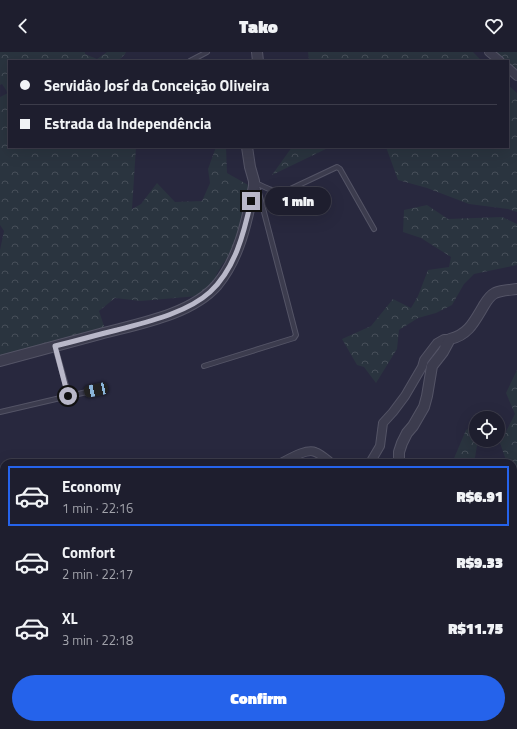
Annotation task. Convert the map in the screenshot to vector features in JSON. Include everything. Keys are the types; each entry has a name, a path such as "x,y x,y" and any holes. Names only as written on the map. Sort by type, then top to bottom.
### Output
{"street":[{"path":"489,52 499,60"},
{"path":"509,69 517,76"},
{"path":"0,361 150,321 186,308 204,297 217,284 225,273 240,244 248,216 254,184 247,148"},
{"path":"372,459 380,446 383,423 405,396 424,360 437,343 444,339 450,339 461,335 472,326 487,301 495,293 517,289"},
{"path":"399,459 399,452 402,443 426,402 432,366 443,352 450,339"},
{"path":"290,459 310,451 317,452 326,459"}],"lane":[{"path":"192,60 207,52"},
{"path":"254,184 271,190 284,192 337,167 340,169 374,229"},
{"path":"204,366 294,338 296,335 258,189 254,184"},
{"path":"55,346 68,396"},
{"path":"0,412 96,390"}],"green space":[{"path":"0,52 85,52 85,54 97,59 107,52 126,52 119,60 8,60 8,93 2,84 0,85"},
{"path":"308,52 473,52 481,60 309,60"},
{"path":"496,52 517,52 517,70 509,63 509,60 505,60"},
{"path":"509,86 517,93 517,212 508,209 469,204 427,188 398,180 386,148 509,148"},
{"path":"8,93 8,148 136,148 132,209 141,204 157,183 175,202 202,201 210,183 208,169 216,148 226,148 227,173 250,186 236,247 216,275 218,277 198,296 141,301 115,298 99,311 106,332 0,359 0,250 4,231 0,225 0,97"},
{"path":"291,148 328,148 272,175"},
{"path":"427,205 448,219 502,217 517,224 517,265 474,274 464,284 452,305 436,313 418,318 399,330 397,349 376,383 364,367 357,365 342,339 371,326 393,299 411,308 418,296 428,270 449,267 451,257 421,238 403,232 404,210"},
{"path":"517,370 517,459 506,459 501,447 505,447 505,433 515,414 506,393"},
{"path":"469,428 469,447 477,447 475,459 454,459 466,430"}],"route":[{"path":"68,396 55,346 150,321 186,308 204,297 217,284 234,257 240,244 251,201"}]}
